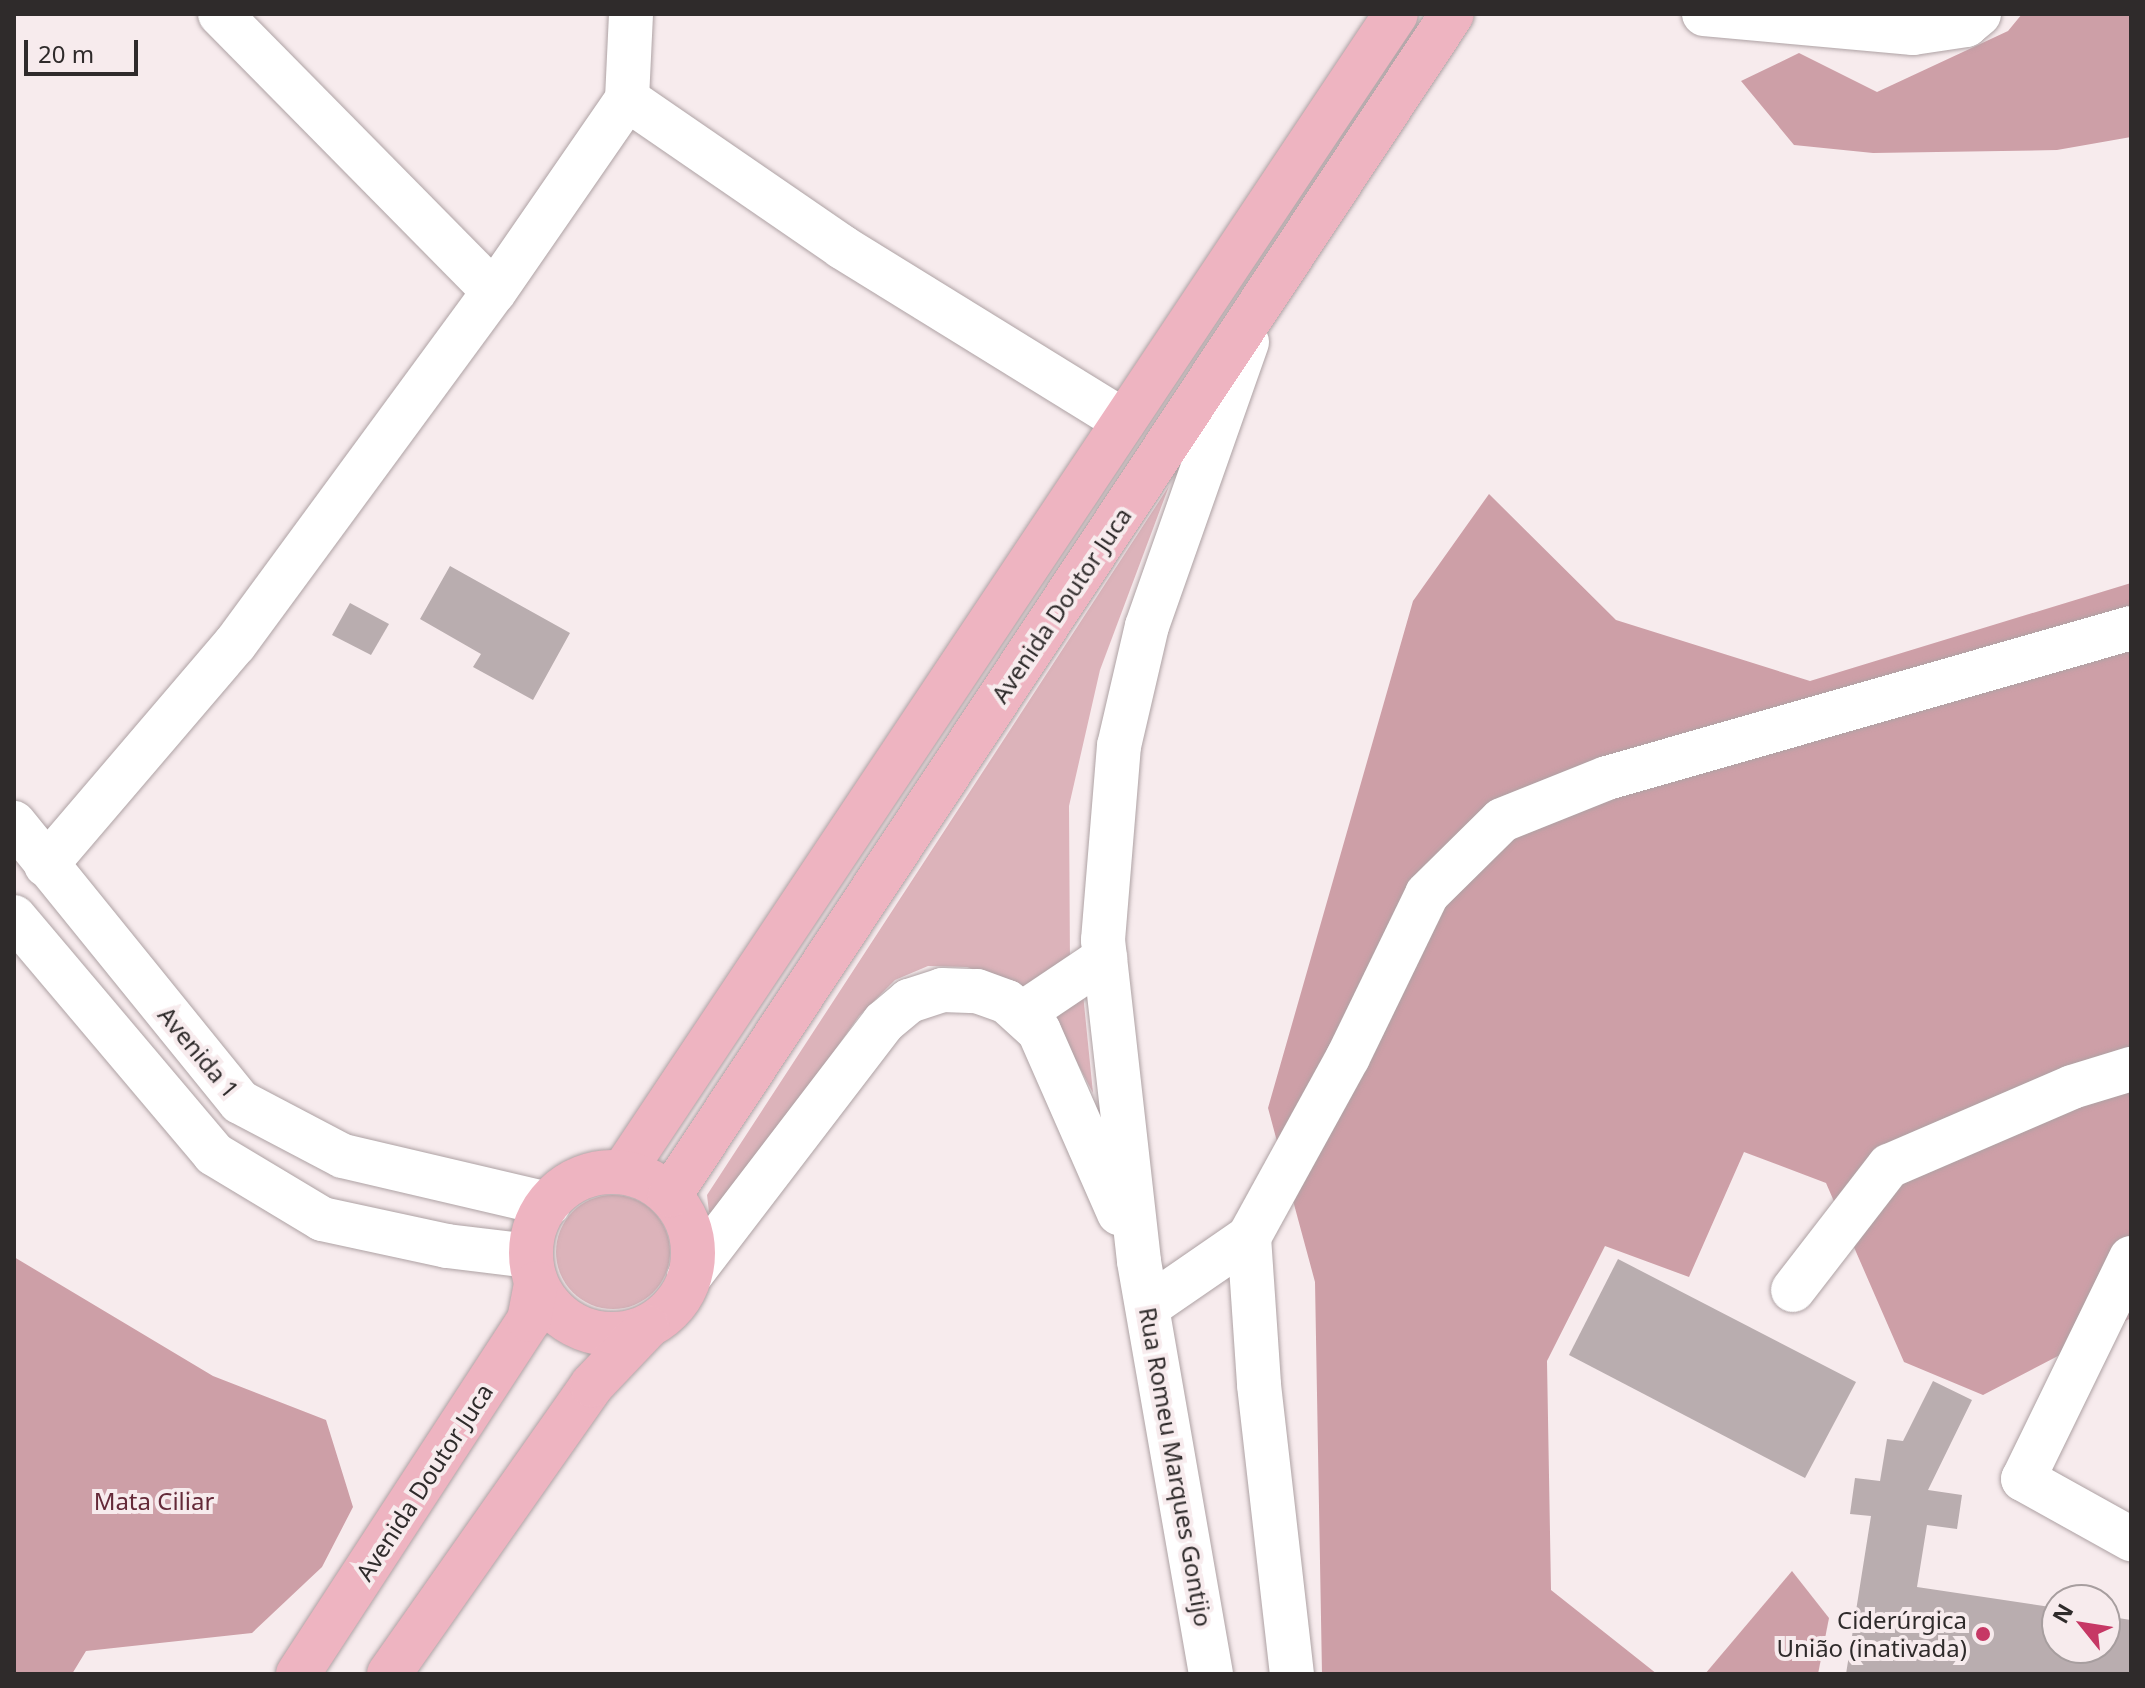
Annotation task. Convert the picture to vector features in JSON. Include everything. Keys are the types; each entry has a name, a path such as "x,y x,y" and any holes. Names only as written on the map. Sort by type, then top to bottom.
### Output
{"main road":[{"name":"Avenida Doutor Juca","path":"623,1172 1396,14"},
{"name":"Avenida Doutor Juca","path":"670,1195 1452,14"},
{"path":"389,1674 592,1385 647,1327 668,1312 689,1277 692,1241 685,1216 670,1195 649,1180 623,1172 594,1173 568,1185 548,1204 535,1229 533,1270 552,1308 584,1329 621,1334 647,1327"},
{"name":"Avenida Doutor Juca","path":"298,1674 529,1320 533,1270"}],"street":[{"path":"220,14 494,292"},
{"path":"46,865 235,644 494,292 627,99 631,14"},
{"path":"1704,14 1913,33 1966,25 1979,14"},
{"path":"627,99 842,247 1124,421"},
{"path":"1139,1261 1105,958 1108,845 1119,746 1147,626 1262,302"},
{"path":"1149,1306 1249,1237 1348,1057 1427,894 1502,820 1607,778 2131,628"},
{"name":"Avenida 1","path":"14,823 240,1102 343,1156 548,1204"},
{"path":"14,917 214,1154 322,1219 447,1246 533,1270"},
{"path":"1023,1013 1105,958"},
{"path":"689,1277 884,1022 909,1001 942,990 977,991 1023,1013 1062,1075 1139,1261"},
{"path":"1793,1290 1889,1166 2072,1087 2131,1069"},
{"path":"1249,1237 1259,1385 1292,1674"},
{"path":"2131,1258 2023,1479 2131,1539"},
{"name":"Rua Romeu Marques Gontijo","path":"1139,1261 1211,1674"}],"shaded area":[{"path":"1169,486 1100,670 1069,806 1070,965 1032,990 967,967 928,966 895,980 859,1016 719,1214 709,1212 707,1195"},
{"path":"1083,994 1093,1093 1053,1017"},
{"path":"613,1195 635,1200 653,1212 665,1230 670,1252 665,1274 653,1292 635,1304 613,1309 591,1304 573,1292 561,1274 556,1252 561,1230 573,1212 591,1200"}],"green space":[{"path":"2022,14 2131,14 2131,137 2057,150 1873,153 1794,145 1741,81 1799,53 1877,92 2008,31"},
{"path":"1489,494 1616,620 1810,681 2131,583 2131,1318 1983,1395 1904,1362 1826,1183 1744,1152 1689,1277 1605,1246 1547,1361 1551,1590 1657,1674 1322,1674 1315,1282 1268,1108 1413,601"},
{"name":"Mata Ciliar","path":"14,1257 213,1376 326,1420 353,1507 322,1567 252,1633 86,1651 72,1674 14,1674"},
{"path":"1792,1571 1829,1618 1818,1674 1705,1674"}],"building":[{"path":"450,566 570,633 533,700 473,667 481,654 420,619"},
{"path":"350,603 389,624 371,655 332,635"},
{"path":"1618,1259 1856,1382 1805,1478 1569,1355"},
{"path":"1933,1381 1972,1400 1928,1490 1962,1495 1957,1529 1927,1525 1917,1587 2041,1606 2041,1664 2121,1664 2121,1618 2131,1620 2131,1674 1846,1674 1871,1516 1850,1514 1855,1478 1880,1481 1887,1439 1903,1441"}],"place":[{"name":"Ciderúrgica União (inativada)","path":"1983,1634"}]}
